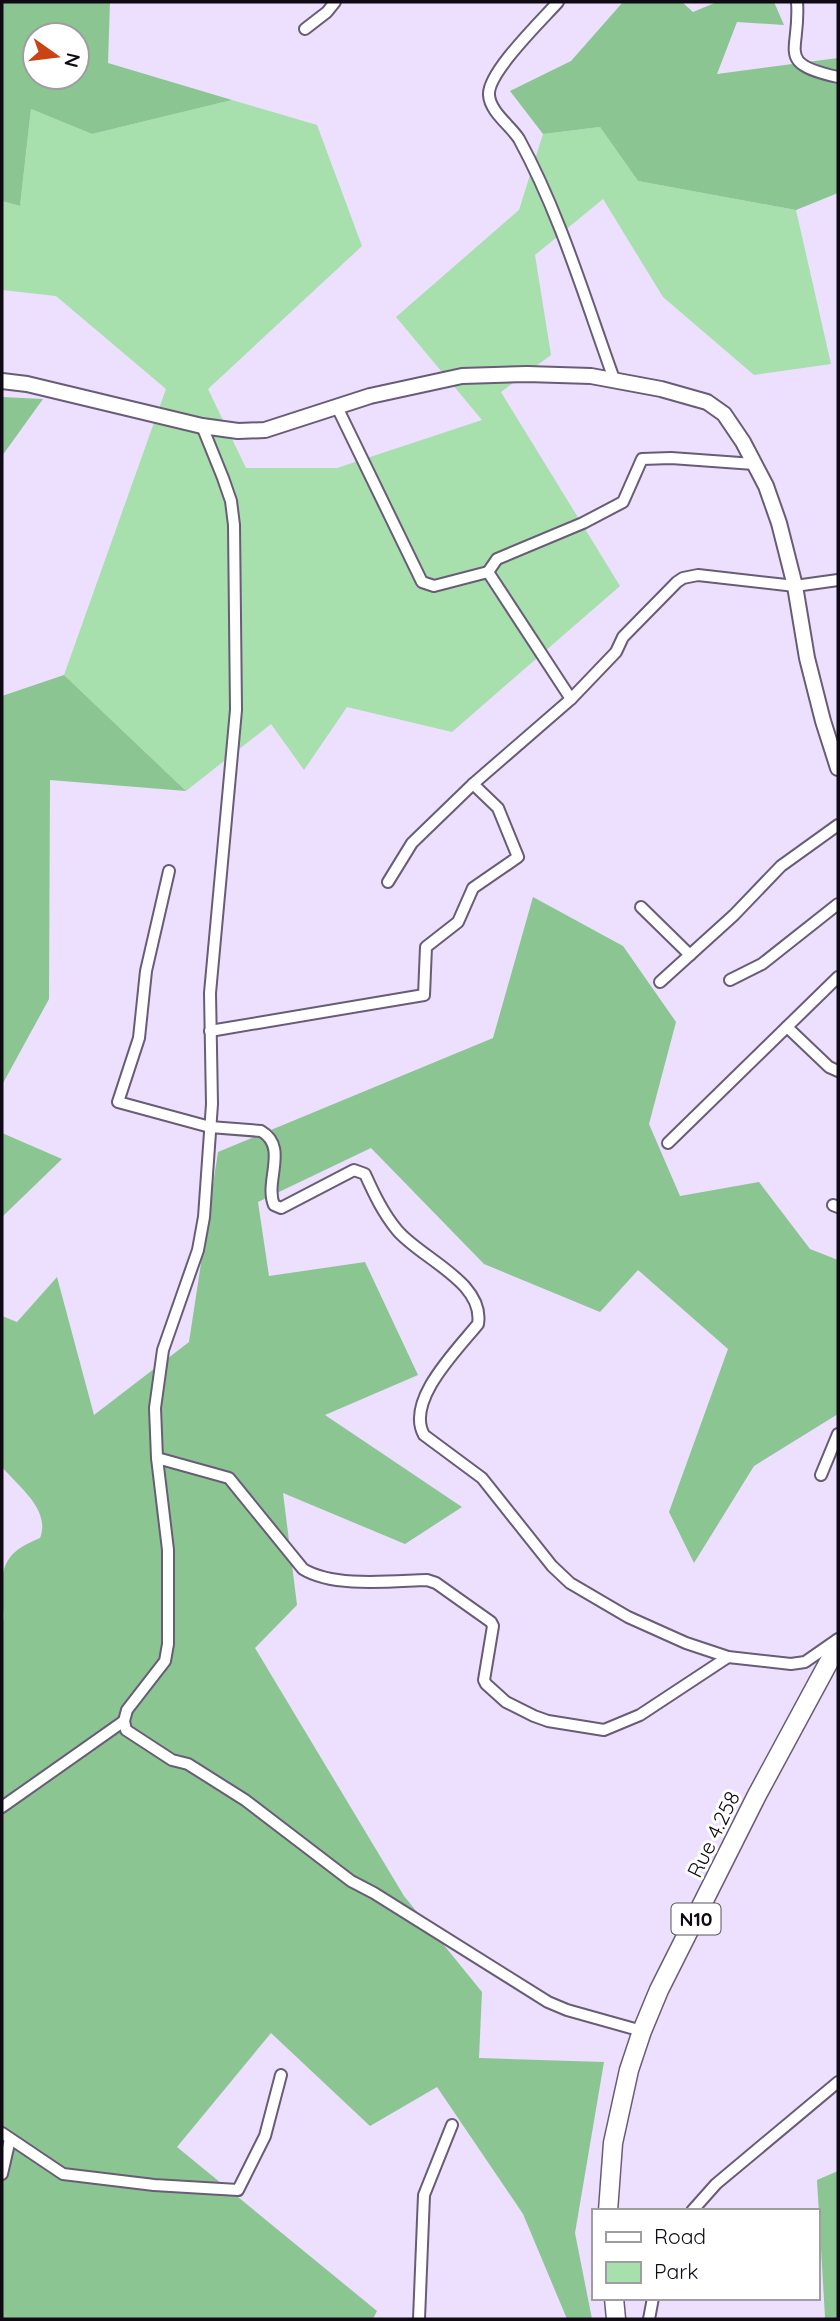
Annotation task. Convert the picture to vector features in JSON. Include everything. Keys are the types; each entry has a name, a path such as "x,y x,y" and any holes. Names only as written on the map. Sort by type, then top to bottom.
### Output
{"highway":[{"name":"Rue 4.258","path":"608,2209 613,2143 629,2070 642,2031 659,1990 757,1795 838,1645"},
{"path":"614,2300 616,2319"}],"street":[{"path":"305,29 327,12 334,2"},
{"path":"558,2 501,66 491,85 489,96 496,110 518,137 551,209 614,379"},
{"path":"797,2 798,21 793,45 796,60 812,72 838,78"},
{"path":"2,381 27,384 202,426 238,431 265,430 370,396 461,376 548,374 614,379 707,402 724,414 743,442 779,523 795,586 807,658 838,768"},
{"path":"337,407 422,582 434,586 488,572 497,559 583,523 623,502 642,458 754,464"},
{"path":"202,426 231,501 236,620 236,710 213,956 210,1127 204,1217 198,1250 170,1327 155,1408 156,1458 168,1550 168,1644 165,1661 127,1710 124,1721 126,1730 172,1760 188,1764 245,1800 351,1881 548,2002 642,2031"},
{"path":"488,572 571,699"},
{"path":"388,882 412,843 473,784 571,699 616,652 622,637 683,578 698,575 795,586 838,580"},
{"path":"210,1031 424,995 426,947 458,922 473,888 518,857 498,808 473,784"},
{"path":"660,982 734,915 781,866 838,825"},
{"path":"169,871 146,971 139,1038 118,1102 210,1127 261,1131 274,1142 271,1193 274,1205 281,1208 354,1170 365,1174 380,1206 399,1232 459,1281 477,1300 480,1313 478,1324 438,1375 421,1403 419,1426 424,1435 482,1478 552,1566 570,1583 628,1617 686,1643 728,1657 791,1664 805,1662 838,1639"},
{"path":"730,981 762,964 838,904"},
{"path":"641,906 690,955"},
{"path":"668,1143 838,977"},
{"path":"787,1027 830,1067 838,1071"},
{"path":"821,1475 838,1433"},
{"path":"156,1458 229,1478 303,1569 311,1574 335,1579 427,1580 436,1583 493,1626 484,1680 486,1684 506,1702 548,1721 604,1730 640,1715 728,1657"},
{"path":"2,1807 124,1721"},
{"path":"2,2174 6,2136 63,2174 154,2185 238,2190 265,2136 281,2075"},
{"path":"694,2209 716,2184 838,2082"},
{"path":"419,2319 424,2195 452,2125"},
{"path":"649,2319 653,2300"}],"green space":[{"path":"2,2 110,2 108,63 232,100 92,134 31,109 20,206 2,201"},
{"path":"623,2 682,2 693,12 717,2 774,2 784,25 737,22 717,74 838,58 838,193 796,210 638,181 600,127 543,134 510,91 571,61"},
{"path":"232,100 317,125 362,246 208,389 246,468 337,468 482,420 396,317 519,210 543,134 600,127 638,181 796,210 831,364 754,375 663,297 603,199 535,255 551,355 501,392 620,586 452,732 347,707 304,770 271,724 186,791 64,675 166,389 56,296 2,290 2,201 20,206 31,109 92,134"},
{"path":"2,397 43,399 2,456"},
{"path":"64,675 186,791 50,780 49,999 2,1085 2,696"},
{"path":"533,897 623,946 676,1022 649,1124 680,1196 759,1182 810,1249 838,1260 838,1414 754,1466 694,1563 669,1512 728,1349 638,1270 600,1312 484,1264 371,1148 258,1202 269,1276 365,1262 418,1375 325,1415 462,1507 405,1544 283,1493 297,1605 255,1648 404,1896 482,1992 479,2058 604,2062 575,2233 592,2319 567,2319 523,2214 437,2087 370,2126 271,2033 177,2147 377,2311 373,2319 2,2319 2,1587 8,1560 20,1548 40,1538 42,1528 41,1518 32,1500 2,1467 2,1316 17,1322 57,1277 94,1415 189,1342 218,1152 493,1038"},
{"path":"2,1133 62,1159 2,1217"},
{"path":"838,2171 838,2319 823,2319 817,2180"}]}
